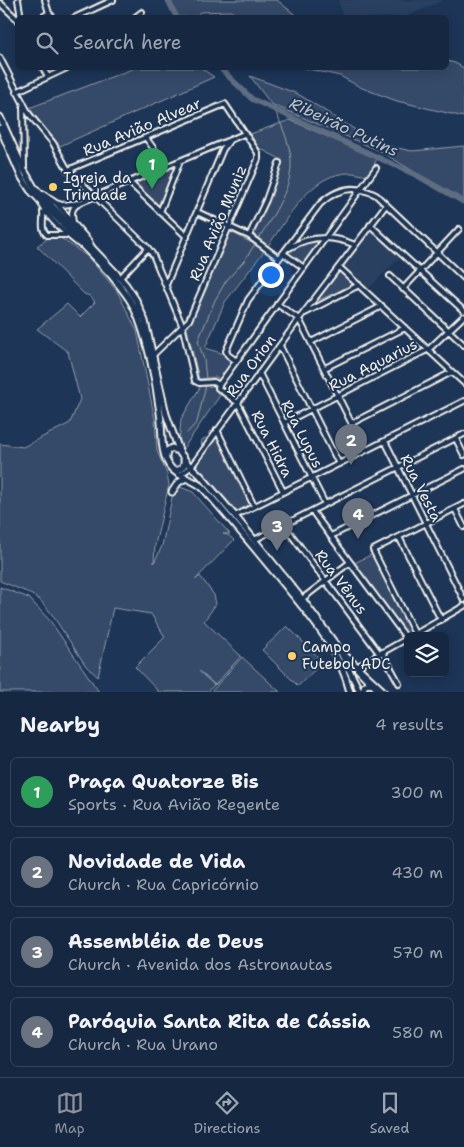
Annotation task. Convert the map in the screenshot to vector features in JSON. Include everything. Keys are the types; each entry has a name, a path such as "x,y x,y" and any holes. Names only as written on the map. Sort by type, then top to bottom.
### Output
{"main road":[{"path":"0,117 24,170 46,203 120,278 136,300 145,321 170,428 180,453 235,516 302,599 339,649 361,692"},
{"path":"0,128 20,176 37,197 46,203"},
{"path":"92,251 122,288 140,323 160,414 162,440 171,468 203,488 298,601 334,650 350,692"},
{"path":"166,456 167,452 172,448 180,453"},
{"path":"171,468 180,470 184,467 184,459"},
{"path":"172,492 178,483 186,478"},
{"path":"361,692 365,685 370,684"}],"street":[{"path":"18,0 20,15"},
{"path":"46,15 49,13 46,1 52,0"},
{"path":"80,15 113,0"},
{"path":"0,3 15,17"},
{"path":"138,15 142,12"},
{"path":"0,58 29,114 53,143 68,170 153,254 182,325 195,381 198,384 214,382 218,385 376,168"},
{"path":"44,70 48,77"},
{"path":"16,92 63,70"},
{"path":"15,152 21,154 23,104"},
{"name":"Rua Avião Alvear","path":"68,170 225,104"},
{"name":"Rua Avião Muniz","path":"153,355 189,320 259,156 225,104"},
{"path":"74,232 72,209 80,203 244,134"},
{"path":"146,138 167,167"},
{"path":"166,285 223,149 230,140"},
{"path":"22,145 24,170"},
{"path":"219,145 223,149"},
{"path":"160,212 180,161"},
{"path":"249,236 266,200 279,163"},
{"path":"129,182 187,237"},
{"path":"235,360 226,354 228,345 248,300 320,204 328,196 339,191 360,189 376,195 464,278"},
{"path":"46,203 62,205 80,203"},
{"path":"46,203 52,221 74,232 92,251"},
{"path":"46,203 42,229 45,234 74,232"},
{"path":"56,203 73,222"},
{"name":"Rua Orion","path":"180,475 191,467 299,319 386,205"},
{"path":"197,212 249,236 279,258"},
{"path":"370,225 464,311"},
{"path":"403,288 459,229"},
{"path":"298,234 302,241"},
{"path":"287,249 302,241 325,237 336,238 355,245"},
{"path":"120,278 148,248"},
{"path":"283,253 304,268"},
{"path":"339,267 464,383"},
{"path":"163,277 172,272"},
{"path":"390,276 464,345"},
{"path":"304,313 359,285"},
{"path":"312,302 314,307"},
{"path":"277,304 299,319 365,450"},
{"path":"311,342 382,306"},
{"name":"Rua Aquarius","path":"284,423 429,349 464,316"},
{"path":"324,368 405,328"},
{"path":"280,346 339,464"},
{"path":"352,423 452,372"},
{"name":"Rua Lupus","path":"259,374 325,504"},
{"name":"Rua Hidra","path":"218,385 218,388 238,403 283,492"},
{"path":"235,516 464,401"},
{"path":"217,430 254,506"},
{"path":"254,540 464,434"},
{"path":"456,439 464,456"},
{"name":"Rua Vesta","path":"385,441 464,600"},
{"path":"331,536 464,469"},
{"path":"412,632 373,550 464,504"},
{"path":"455,509 464,527"},
{"path":"312,511 404,634"},
{"name":"Rua Vênus","path":"284,525 381,652 399,683"},
{"path":"400,537 441,620"},
{"path":"302,599 349,563"},
{"path":"419,632 464,606"},
{"path":"358,666 404,640"},
{"path":"339,649 385,692"},
{"path":"358,666 357,669 380,692"}],"shaded area":[{"path":"168,0 277,0 296,15 236,15 231,11 200,12 198,15 176,15"},
{"path":"338,0 444,0 410,15 342,15"},
{"path":"449,62 455,63 464,68 464,117 397,101 362,88 340,76 313,70 449,70"},
{"path":"130,70 204,70 214,77 60,146 29,108"},
{"path":"250,76 298,94 378,144 412,151 464,146 464,202 380,151 271,104"},
{"path":"290,120 377,159 367,176 351,173 337,175 324,180 312,188 293,210 268,246 252,233 269,199 282,160 259,148 250,134"},
{"path":"175,167 159,209 133,184"},
{"path":"371,229 401,256 367,290 343,267"},
{"path":"229,231 265,250 225,302 205,348 221,353 233,361 221,379 215,377 199,379 187,329"},
{"path":"64,235 62,239 88,257 117,291 137,331 155,420 157,451 167,474 169,485 155,545 154,563 162,546 173,493 180,487 193,492 230,534 223,534 228,535 234,540 195,580 200,576 214,595 216,604 204,621 241,656 215,685 199,671 214,685 208,692 159,692 135,667 165,637 151,614 113,608 98,677 86,666 51,613 40,600 27,592 0,581 0,444 23,447 70,423 80,399 68,352 37,329 67,304 80,317 95,302 90,296 84,294 37,246 51,236"},
{"path":"322,240 304,265 286,253 298,245"},
{"path":"340,271 354,284 317,301"},
{"path":"215,383 221,394 183,449 179,444 181,419 202,384"},
{"path":"218,429 222,432 224,440 221,443 252,504 236,513 194,467 201,457 197,455 202,447 201,440 209,437 209,432"},
{"path":"373,554 413,632 405,632 352,564"},
{"path":"0,587 29,598 51,622 99,692 0,692"},
{"name":"Campo Futebol ADC","path":"287,626 323,662 298,686 262,650"},
{"path":"242,657 280,692 211,692"}],"waterway":[{"name":"Ribeirão Putins","path":"168,0 176,15"},
{"name":"Ribeirão Putins","path":"222,70 252,99 418,176 464,202"},
{"path":"258,239 279,204 288,185 290,175 290,152 275,110"},
{"path":"206,379 204,360 198,341 215,300 226,281 244,261 255,244"},
{"path":"187,433 197,422 206,385"}],"place":[{"name":"Igreja da Trindade","path":"53,187"},
{"name":"Praça Quatorze Bis","path":"152,189"},
{"name":"Novidade de Vida","path":"351,465"},
{"name":"Paróquia Santa Rita de Cássia","path":"358,539"},
{"name":"Assembléia de Deus","path":"277,551"},
{"name":"Campo Futebol ADC","path":"292,656"}]}
